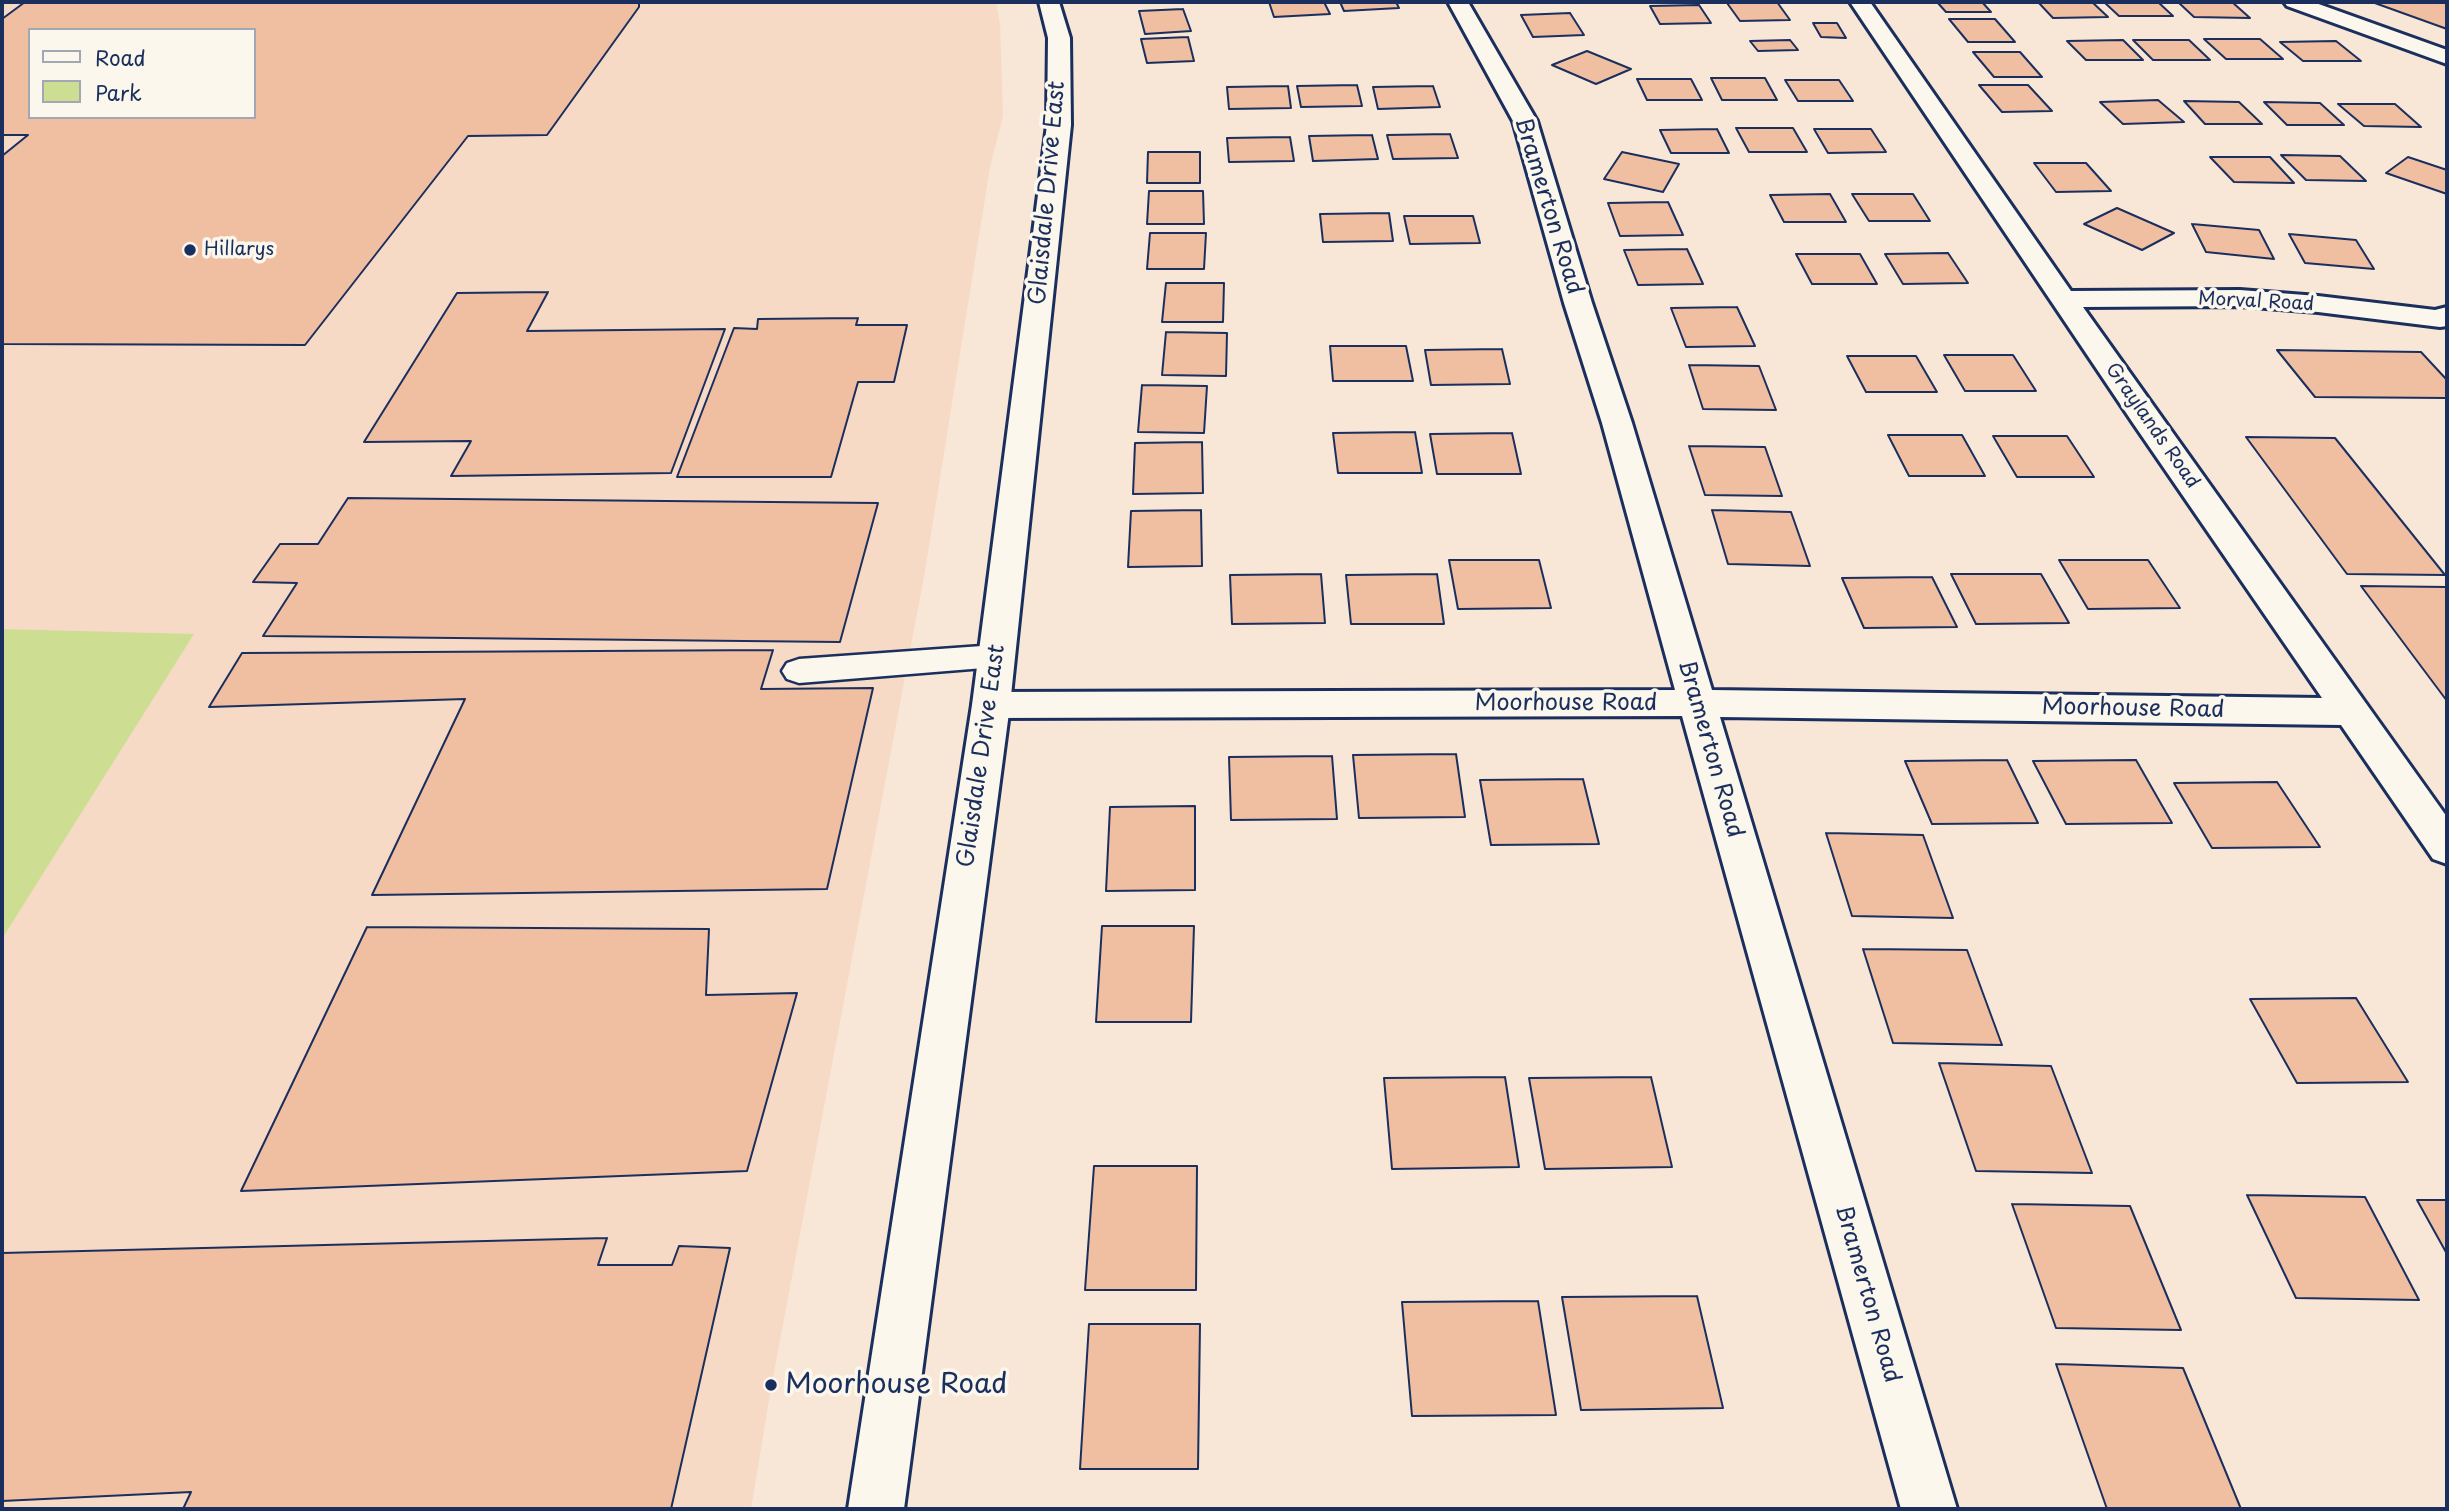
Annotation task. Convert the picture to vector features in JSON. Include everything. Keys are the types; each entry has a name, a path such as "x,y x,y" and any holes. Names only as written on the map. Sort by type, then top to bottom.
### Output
{"street":[{"name":"Glaisdale Drive East","path":"876,1509 991,705 1059,125 1059,38 1049,2"},
{"name":"Bramerton Road","path":"1458,2 1525,121 1578,303 1617,423 1929,1509"},
{"name":"Graylands Road","path":"1860,2 2447,848"},
{"path":"2304,3 2447,57"},
{"name":"Morval Road","path":"2064,299 2240,298 2440,318 2447,315"},
{"name":"Moorhouse Road","path":"991,705 1698,704 2351,712"}],"lane":[{"path":"799,671 996,656"}],"shaded area":[{"path":"2,2 996,2 1000,24 1003,116 990,167 925,571 771,1388 751,1509 2,1509 2,939 193,635 2,629"}],"green space":[{"path":"2,629 194,634 2,939"}],"building":[{"name":"Hillarys","path":"25,2 639,2 639,7 547,135 468,136 305,345 2,344 2,156 28,135 2,135 2,19"},
{"path":"1269,2 1324,2 1330,14 1274,17"},
{"path":"1340,2 1396,2 1399,8 1344,11"},
{"path":"1777,2 1790,20 1740,21 1727,3"},
{"path":"1937,2 1982,2 1991,12 1946,12"},
{"path":"2038,2 2092,2 2108,17 2053,18"},
{"path":"2104,2 2158,2 2173,16 2119,16"},
{"path":"2178,2 2232,2 2250,18 2194,17"},
{"path":"2372,2 2447,2 2447,29"},
{"path":"1699,5 1711,23 1660,24 1650,6"},
{"path":"1183,9 1191,31 1145,34 1139,11"},
{"path":"1570,13 1584,35 1533,37 1521,15"},
{"path":"1949,19 1995,19 2015,42 1968,42"},
{"path":"1813,23 1837,23 1846,38 1821,37"},
{"path":"1188,37 1194,61 1147,63 1141,39"},
{"path":"2204,39 2260,39 2283,59 2226,59"},
{"path":"1790,40 1798,50 1758,51 1750,41"},
{"path":"2123,40 2143,60 2086,60 2067,41"},
{"path":"2133,40 2189,40 2210,60 2153,60"},
{"path":"2336,41 2361,61 2303,61 2280,42"},
{"path":"1587,51 1631,69 1596,84 1552,65"},
{"path":"1973,52 2020,52 2042,77 1994,77"},
{"path":"1711,78 1765,78 1777,100 1722,100"},
{"path":"1637,79 1691,79 1702,100 1647,100"},
{"path":"1785,80 1839,80 1853,101 1798,101"},
{"path":"1357,85 1362,106 1301,107 1297,86"},
{"path":"1979,85 2028,85 2052,111 2002,112"},
{"path":"1288,86 1291,108 1229,109 1227,87"},
{"path":"1433,86 1440,107 1378,109 1373,87"},
{"path":"2158,100 2184,122 2123,124 2100,102"},
{"path":"2184,101 2239,102 2262,124 2205,124"},
{"path":"2264,102 2320,103 2344,125 2287,125"},
{"path":"2338,104 2395,104 2421,127 2364,126"},
{"path":"1736,128 1793,128 1807,152 1749,152"},
{"path":"1717,129 1729,153 1671,153 1660,130"},
{"path":"1814,129 1871,129 1886,152 1828,153"},
{"path":"1450,134 1458,158 1393,159 1387,135"},
{"path":"1372,135 1378,159 1313,161 1309,136"},
{"path":"1290,137 1294,161 1229,162 1227,138"},
{"path":"1148,152 1200,152 1200,183 1147,183"},
{"path":"1622,152 1679,164 1663,192 1604,179"},
{"path":"2281,155 2340,156 2366,181 2306,180"},
{"path":"2210,157 2270,157 2294,183 2234,182"},
{"path":"2408,157 2447,170 2447,194 2386,173"},
{"path":"2034,163 2086,163 2111,191 2056,192"},
{"path":"1149,191 1203,191 1204,224 1147,224"},
{"path":"1830,194 1846,222 1784,222 1770,195"},
{"path":"1852,194 1913,194 1930,221 1869,221"},
{"path":"1668,202 1683,235 1620,236 1608,203"},
{"path":"2117,208 2174,233 2142,250 2084,224"},
{"path":"1389,213 1393,241 1323,242 1320,214"},
{"path":"1404,216 1473,216 1480,243 1410,244"},
{"path":"2192,224 2259,230 2274,259 2206,252"},
{"path":"1150,233 1206,233 1204,269 1147,269"},
{"path":"2289,234 2356,240 2374,269 2305,263"},
{"path":"1687,249 1703,284 1638,285 1624,250"},
{"path":"1948,253 1968,283 1903,284 1885,254"},
{"path":"1796,254 1860,254 1877,284 1812,284"},
{"path":"1166,283 1224,283 1223,322 1162,322"},
{"path":"548,292 527,331 725,329 671,473 451,476 471,441 364,442 457,293"},
{"path":"1737,307 1755,346 1686,347 1671,308"},
{"path":"858,318 856,325 907,325 894,382 858,382 831,477 677,477 734,328 757,329 758,319"},
{"path":"1166,332 1227,333 1226,376 1162,375"},
{"path":"1330,346 1406,346 1413,381 1333,381"},
{"path":"1502,349 1510,384 1431,385 1425,350"},
{"path":"2277,350 2421,352 2447,380 2447,398 2315,397"},
{"path":"1944,355 2013,355 2036,391 1965,391"},
{"path":"1847,356 1916,356 1937,392 1866,392"},
{"path":"1689,365 1759,366 1776,410 1703,409"},
{"path":"1142,385 1207,386 1204,433 1138,432"},
{"path":"1415,432 1422,473 1338,473 1333,433"},
{"path":"1512,433 1521,474 1437,474 1430,434"},
{"path":"1888,435 1962,435 1985,476 1909,476"},
{"path":"1993,436 2067,436 2094,477 2017,477"},
{"path":"2246,437 2335,438 2445,575 2347,574"},
{"path":"1202,442 1203,493 1133,494 1135,443"},
{"path":"1689,446 1765,447 1782,496 1705,495"},
{"path":"348,498 878,503 840,642 263,636 297,583 253,582 280,544 318,544"},
{"path":"1201,510 1202,566 1128,567 1131,511"},
{"path":"1712,510 1791,512 1810,566 1728,564"},
{"path":"1449,560 1539,560 1551,608 1458,609"},
{"path":"2059,560 2148,560 2180,608 2088,609"},
{"path":"1321,574 1325,623 1232,624 1230,575"},
{"path":"1437,574 1444,624 1351,624 1346,575"},
{"path":"1951,574 2041,574 2069,623 1976,624"},
{"path":"1932,577 1957,627 1864,628 1842,578"},
{"path":"2361,586 2447,587 2447,701"},
{"path":"773,650 761,689 873,688 827,889 372,895 465,699 209,707 242,653"},
{"path":"1456,754 1465,817 1359,818 1353,755"},
{"path":"1332,756 1337,819 1231,820 1229,757"},
{"path":"2007,760 2038,823 1932,824 1905,761"},
{"path":"2136,760 2172,823 2066,824 2033,761"},
{"path":"1583,779 1599,844 1491,845 1480,780"},
{"path":"2277,782 2320,847 2212,848 2174,783"},
{"path":"1195,806 1195,890 1106,891 1110,807"},
{"path":"1826,833 1923,835 1953,918 1852,916"},
{"path":"1102,926 1194,926 1191,1022 1096,1022"},
{"path":"367,927 709,929 706,995 797,993 747,1171 241,1191"},
{"path":"1863,949 1967,950 2002,1045 1893,1043"},
{"path":"2356,998 2408,1082 2297,1083 2250,999"},
{"path":"1939,1063 2051,1066 2092,1173 1976,1171"},
{"path":"1505,1077 1519,1167 1392,1169 1384,1078"},
{"path":"1651,1077 1672,1167 1545,1169 1529,1078"},
{"path":"1094,1166 1197,1166 1196,1290 1085,1290"},
{"path":"2247,1195 2365,1197 2419,1300 2296,1298"},
{"path":"2417,1200 2447,1200 2447,1254"},
{"path":"2012,1204 2130,1206 2181,1330 2056,1328"},
{"path":"607,1238 598,1265 672,1265 679,1246 730,1248 671,1509 183,1509 191,1492 2,1501 2,1253"},
{"path":"1697,1296 1723,1408 1581,1410 1562,1297"},
{"path":"1538,1301 1556,1415 1412,1416 1402,1302"},
{"path":"1089,1324 1200,1324 1198,1469 1080,1469"},
{"path":"2056,1364 2183,1368 2241,1509 2107,1509"}],"place":[{"name":"Hillarys","path":"190,250"},
{"name":"Moorhouse Road","path":"771,1385"}]}
